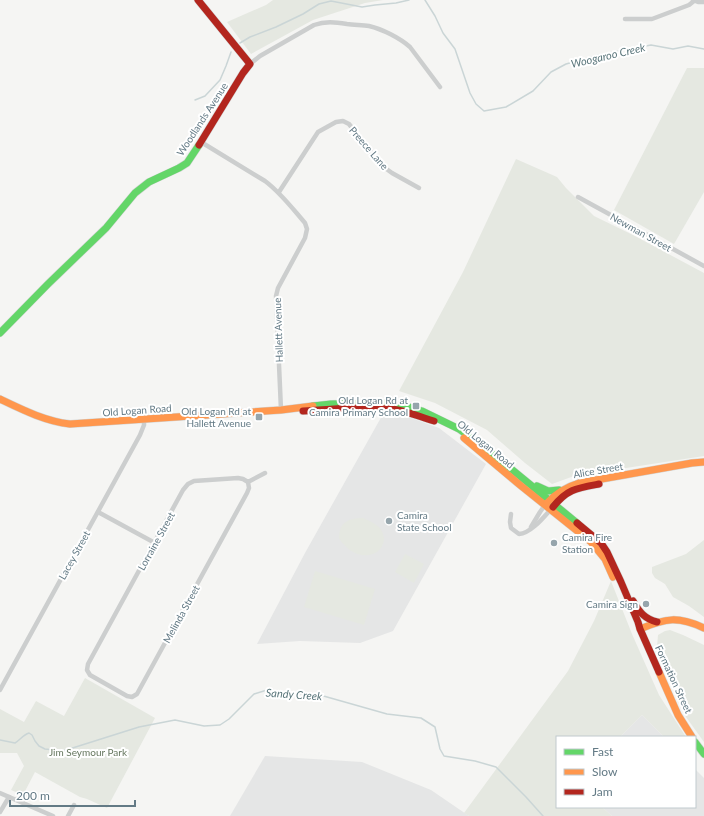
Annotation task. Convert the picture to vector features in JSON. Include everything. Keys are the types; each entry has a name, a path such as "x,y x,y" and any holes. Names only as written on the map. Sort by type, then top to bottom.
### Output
{"main road":[{"path":"198,0 250,64"},
{"name":"Woodlands Avenue","path":"0,334 48,284 106,228 135,193 149,182 179,168 187,162 250,64"},
{"name":"Old Logan Road","path":"0,399 41,418 58,423 70,424 281,410 361,402 390,403 412,408 459,429 515,472 550,505"},
{"name":"Old Logan Road","path":"281,410 304,411 350,408 381,408 400,410 440,423 462,436 520,485 550,505"},
{"name":"Alice Street","path":"550,505 555,494 570,485 704,462"},
{"name":"Old Logan Road","path":"515,472 547,491 550,492 561,490"},
{"name":"Alice Street","path":"550,505 567,492 637,473"},
{"path":"563,512 565,500 576,489"},
{"name":"Formation Street","path":"550,505 563,512 601,543 608,553 678,715 691,736"},
{"name":"Formation Street","path":"550,505 590,542 605,559 634,624 640,629"},
{"path":"608,553 622,577 636,607 645,618 657,622"},
{"path":"640,629 668,619 691,622 704,628"},
{"path":"646,642 648,632 657,622"},
{"path":"696,743 704,754"}],"street":[{"path":"625,19 652,18 689,5 694,0 704,2"},
{"name":"Woodlands Avenue","path":"250,64 260,56 320,22 361,25 383,31 404,42 410,47 440,87"},
{"name":"Preece Lane","path":"279,192 318,132 336,122 343,121 349,124 382,165 392,173 419,188"},
{"name":"Hallett Avenue","path":"201,142 265,181 279,192 305,223 307,229 305,238 278,288 276,296 281,410"},
{"name":"Newman Street","path":"578,197 704,266"},
{"name":"Lacey Street","path":"0,690 140,435 144,425 144,420"},
{"path":"248,482 265,472"},
{"name":"Lorraine Street","path":"86,670 183,490 188,484 194,481 238,478 248,482"},
{"name":"Melinda Street","path":"86,670 90,675 127,696 132,697 137,694 247,493 249,488 248,482"},
{"path":"511,514 511,528 519,534 525,534 538,516 550,505"},
{"path":"98,512 155,543"},
{"path":"0,793 53,816"},
{"path":"0,812 8,797"},
{"path":"68,816 74,805"}],"shaded area":[{"name":"Camira State School","path":"383,414 411,418 439,428 486,464 393,631 360,643 300,641 257,644 305,553"},
{"path":"642,715 663,736 621,736"},
{"path":"265,756 362,762 431,790 469,816 230,816"},
{"path":"696,770 704,778 704,816 612,816 603,808 696,808"}],"green space":[{"path":"273,0 383,0 365,3 313,20 251,54 227,22 266,5"},
{"path":"687,68 704,68 704,192 674,244 614,210"},
{"path":"516,159 557,177 594,216 704,273 704,456 574,476 552,484 487,430 435,403 399,391 463,272"},
{"path":"363,518 379,527 384,538 383,545 380,549 370,555 354,553 339,538 341,528 346,522 353,519"},
{"path":"704,540 704,617 673,597 665,584 655,578 652,573 652,567 686,554"},
{"path":"405,554 424,564 414,583 395,572"},
{"path":"315,571 375,589 364,625 304,607"},
{"path":"611,581 632,634 659,695 685,736 663,736 642,715 621,736 556,736 556,808 603,808 612,816 469,816 464,813 568,671 594,621"},
{"path":"670,630 704,645 704,742 686,717 657,647 658,635"},
{"name":"Jim Seymour Park","path":"85,678 155,718 107,808 80,797 35,772 23,795 11,790 24,766 17,753 0,753 0,709 24,722 36,701 64,716"}],"waterway":[{"path":"240,43 250,37 303,14 319,4 331,1 362,7 409,0"},
{"name":"Woogaroo Creek","path":"425,0 443,33 455,49 470,93 476,104 484,111 506,107 533,91 551,72 566,64 599,55 651,45 673,49 688,46 704,49"},
{"path":"195,100 205,96 220,80 231,52"},
{"name":"Sandy Creek","path":"0,740 15,743 29,733 39,746 45,749 63,751 139,727 175,720 204,726 220,725 229,719 254,694 267,690 320,695 387,714 421,718 435,727 440,749 444,756 475,761 496,767 543,816"}],"traffic: fast":[{"path":"0,333 106,228 135,193 149,182 187,163 199,145"},
{"path":"313,406 331,404 383,403 406,406 422,411 459,429 493,454 577,523"},
{"path":"537,486 548,491 559,490"},
{"path":"696,743 704,754"}],"traffic: slow":[{"path":"0,399 43,418 70,424 281,410 313,406"},
{"path":"464,438 591,542 605,559 613,577"},
{"path":"547,503 554,496 570,486 579,483 704,462"},
{"path":"640,629 672,620 679,620 704,628"},
{"path":"659,672 678,715 691,736"}],"traffic: jam":[{"path":"198,0 250,64 199,145"},
{"path":"303,411 381,408 403,411 434,421"},
{"path":"553,507 563,496 573,490 599,484"},
{"path":"577,523 601,543 607,552 659,672"},
{"path":"633,601 643,614 649,619 657,622"}],"place":[{"name":"Old Logan Rd at Camira Primary School","path":"416,406"},
{"name":"Old Logan Rd at Hallett Avenue","path":"259,417"},
{"name":"Camira State School","path":"389,521"},
{"name":"Camira Fire Station","path":"554,543"},
{"name":"Camira Sign","path":"646,604"}]}
